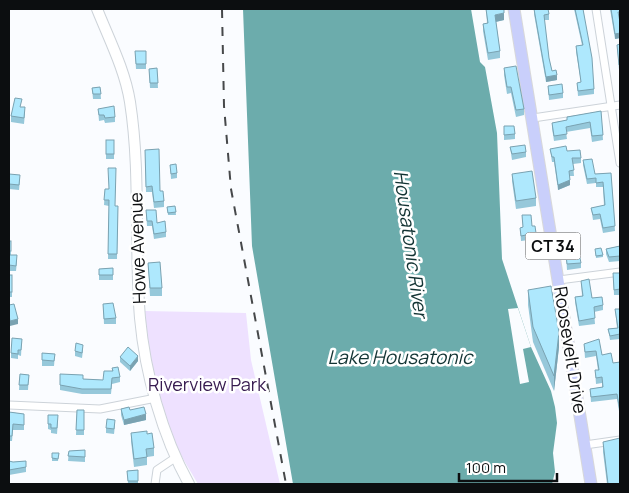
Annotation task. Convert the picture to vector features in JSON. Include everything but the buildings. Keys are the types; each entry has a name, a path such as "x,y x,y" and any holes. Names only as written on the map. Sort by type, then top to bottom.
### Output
{"main road":[{"name":"Howe Avenue","path":"97,9 120,66 130,100 134,145 141,324 164,427 175,458 189,484"},
{"name":"Roosevelt Drive","path":"514,9 591,484"}],"street":[{"path":"596,9 616,106 620,162"},
{"path":"533,118 616,106"},
{"path":"559,280 620,272"},
{"path":"9,405 100,409 156,398"},
{"path":"585,445 620,440"},
{"path":"155,484 157,470 175,458"}],"green space":[{"name":"Riverview Park","path":"145,311 246,313 251,360 280,484 198,484 176,446 163,409 151,360"}],"water":[{"name":"Lake Housatonic","path":"243,9 471,9 480,62 485,67 497,133 502,259 531,347 551,391 555,407 557,423 553,453 555,472 552,484 293,484 252,246"}],"pier":[{"path":"518,308 531,347 523,349 529,382 520,384 508,309"}],"railway":[{"path":"222,9 224,106 231,189 286,484"}],"water label":[{"name":"Housatonic River","path":"411,244"}]}
